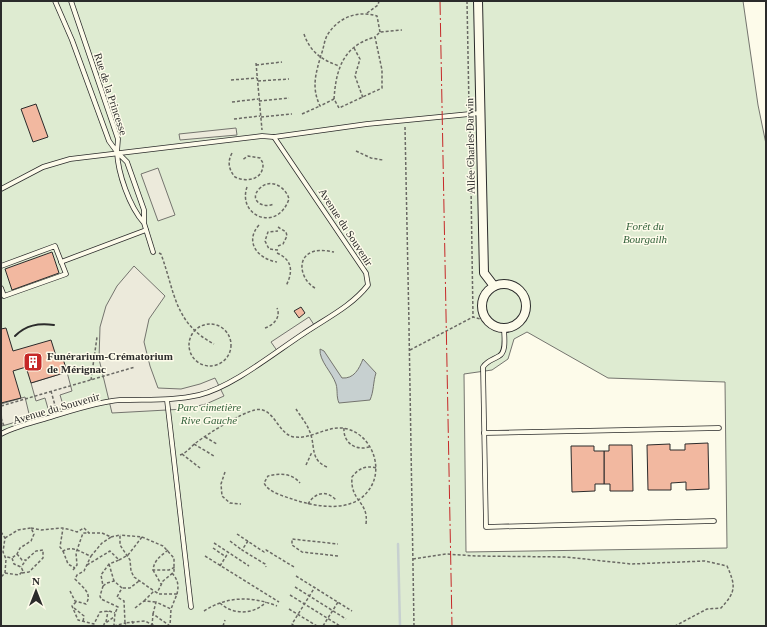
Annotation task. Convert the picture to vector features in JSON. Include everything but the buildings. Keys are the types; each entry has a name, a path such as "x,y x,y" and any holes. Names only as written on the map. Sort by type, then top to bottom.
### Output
{"street":[{"name":"Allée Charles Darwin","path":"478,1 484,273 494,286"},
{"path":"509,284 516,287 524,296 526,312 516,325 504,328 493,326 483,315 482,299 494,286 509,284"}],"lane":[{"name":"Rue de la Princesse","path":"55,1 72,40 109,141 117,152"},
{"name":"Rue de la Princesse","path":"72,1 118,139 117,152"},
{"path":"1,189 43,167 70,158 262,136 274,137 404,120 480,113"},
{"name":"Avenue du Souvenir","path":"1,434 18,427 58,415 119,400 166,400 205,393 232,380 361,294 368,285 366,273 274,137"},
{"path":"117,152 127,162 144,210 144,223 153,252"},
{"path":"117,152 118,165 136,214 144,223"},
{"path":"61,262 146,230"},
{"path":"1,266 55,246 66,274 4,296 1,288"},
{"path":"504,328 503,351 501,355 488,360 483,367 486,527 714,521"},
{"path":"166,400 191,607"},
{"path":"484,433 719,428"}],"path":[{"path":"367,13 378,6 379,1"},
{"path":"467,1 473,317"},
{"path":"320,106 315,96 314,79 328,34 337,23 358,13 367,13 377,16 380,32"},
{"path":"375,37 382,70 382,88 363,99 339,108 334,99 339,66 363,40 375,37 380,32 402,30"},
{"path":"304,34 307,43 320,58 339,66"},
{"path":"354,48 360,59 355,76 363,99"},
{"path":"262,136 256,64 282,62"},
{"path":"231,80 258,78"},
{"path":"258,81 288,79"},
{"path":"232,102 289,98"},
{"path":"302,114 334,99"},
{"path":"234,119 292,114"},
{"path":"404,120 410,350 414,626"},
{"path":"356,151 371,158 383,160"},
{"path":"232,153 229,166 235,177 249,181 257,177 261,172 263,163 260,158 248,156 242,160"},
{"path":"247,187 246,200 253,213 263,218 271,218 283,212 289,199 285,189 279,185 272,184 263,186 256,194 257,200 264,206 274,204"},
{"path":"259,225 253,236 255,249 264,259 277,262"},
{"path":"278,227 286,232 287,236 284,244 278,246"},
{"path":"278,231 268,232 264,241 269,248 278,250"},
{"path":"315,288 305,281 302,268 304,260 308,254 314,251 334,252"},
{"path":"153,252 161,254 176,306 194,330 200,336 214,344"},
{"path":"278,253 288,260 290,264 291,270 286,286"},
{"path":"265,328 275,322 278,318 279,312 277,308"},
{"path":"410,350 453,326 473,317 487,321"},
{"path":"211,323 225,330 230,337 232,346 229,355 223,362 216,366 208,367 200,365 194,360 188,345 194,330 199,326 211,323"},
{"path":"91,380 97,337"},
{"path":"1,406 136,367"},
{"path":"51,391 58,415"},
{"path":"172,457 182,454 194,444 243,414 257,409 267,412 284,434 294,437 311,435 322,430 344,428 354,431 365,440 377,462 375,477 369,491 358,500 343,506 328,507 308,504 272,491 267,488 264,483 268,476 275,474 292,476 300,483"},
{"path":"296,409 311,435 313,450 317,460 328,467"},
{"path":"344,428 345,437 350,444 359,448 369,446"},
{"path":"205,437 217,444"},
{"path":"194,444 214,456"},
{"path":"306,465 313,450"},
{"path":"182,454 200,468"},
{"path":"366,524 362,504 354,495 351,487 352,477 362,468 367,466 376,468"},
{"path":"225,472 221,484 222,496 230,503 241,504"},
{"path":"308,504 317,494 323,493 328,494 336,500"},
{"path":"6,557 12,558 17,554 20,548 32,541 34,534 31,528"},
{"path":"5,538 18,530 31,528 41,530 63,528 83,533 102,533 111,537"},
{"path":"63,528 60,547 68,564 75,568"},
{"path":"77,532 84,528 89,533"},
{"path":"1,532 5,538 3,552 6,557 5,573 1,576"},
{"path":"73,570 77,565 76,553 83,533"},
{"path":"237,534 264,552 266,550 294,567"},
{"path":"120,535 120,545 128,555 131,571 139,581 157,593 177,594"},
{"path":"70,591 77,602 86,604 89,600 88,593 76,579 77,575 84,571 91,556 102,543 111,537 120,535 142,537 168,550 174,558 175,567 172,573 161,584 157,593"},
{"path":"142,537 128,555 109,564 101,575 103,586 100,596 101,599 118,607 114,616 114,626 132,621 142,621 155,626"},
{"path":"338,544 292,539 292,545 302,552 338,556"},
{"path":"242,550 248,541"},
{"path":"230,542 265,564 266,567"},
{"path":"214,543 249,566"},
{"path":"63,551 69,548 91,556"},
{"path":"213,548 226,557"},
{"path":"5,573 16,576 29,572 43,558 43,550 36,551 26,560 21,567 22,573"},
{"path":"161,584 153,570 154,565 168,550"},
{"path":"87,565 110,551 119,560"},
{"path":"220,566 228,553"},
{"path":"17,554 22,560 26,560"},
{"path":"413,558 446,554 476,556 566,557 632,564 705,562 727,566 734,581 732,596 721,608 707,609 675,626"},
{"path":"205,556 280,602"},
{"path":"12,558 14,564 21,567"},
{"path":"109,564 114,581 122,588 130,588 139,581"},
{"path":"153,570 169,570 175,567"},
{"path":"170,626 171,609 179,586 177,579 172,573"},
{"path":"296,576 352,611"},
{"path":"103,586 107,582 114,581"},
{"path":"295,587 346,619"},
{"path":"122,588 117,597 124,601 125,623 127,626"},
{"path":"294,626 292,624 315,588"},
{"path":"135,608 154,591"},
{"path":"290,595 340,626"},
{"path":"204,611 220,603 240,598 266,602 277,606"},
{"path":"144,601 156,602 171,609"},
{"path":"77,602 72,606 78,620 83,622 94,624 100,612 108,611 115,613"},
{"path":"152,625 156,602"},
{"path":"220,603 230,610 245,612 258,608 266,602"},
{"path":"323,626 338,602"},
{"path":"73,608 84,616 83,622"},
{"path":"289,609 317,626"},
{"path":"106,623 108,611"},
{"path":"153,614 170,626"},
{"path":"104,626 114,616"},
{"path":"223,626 225,620"},
{"path":"132,621 134,626"},
{"path":"142,621 143,626"}],"green space":[{"name":"Parc cimetière Rive Gauche","path":"1,1 743,1 758,105 766,144 766,626 1,626","holes":["527,332 608,378 725,382 727,548 466,552 464,374 492,370 508,359 514,339"]}],"shaded area":[{"path":"236,128 237,135 180,140 179,134"},
{"path":"158,168 175,215 158,221 141,174"},
{"path":"134,266 165,296 149,319 144,342 150,366 158,388 181,389 215,378 224,396 206,404 185,409 112,413 99,359 100,327 106,306 117,286"},
{"path":"309,317 316,328 278,352 271,342"},
{"path":"320,349 324,351 342,378 350,377 356,373 363,359 376,373 370,400 339,403 336,384 322,358"},
{"path":"67,372 72,391 60,395 64,408 49,412 45,398 36,401 31,383"},
{"path":"25,397 30,418 2,426 1,404"}],"waterway":[{"path":"398,544 400,626"}],"wall":[{"path":"15,336 23,329 28,327 43,324 54,325"}],"power":[{"path":"440,1 452,626"}],"place":[{"name":"Funérarium-Crématorium de Mérignac","path":"33,362"}],"park label":[{"name":"Forêt du Bourgailh","path":"645,232"}]}
